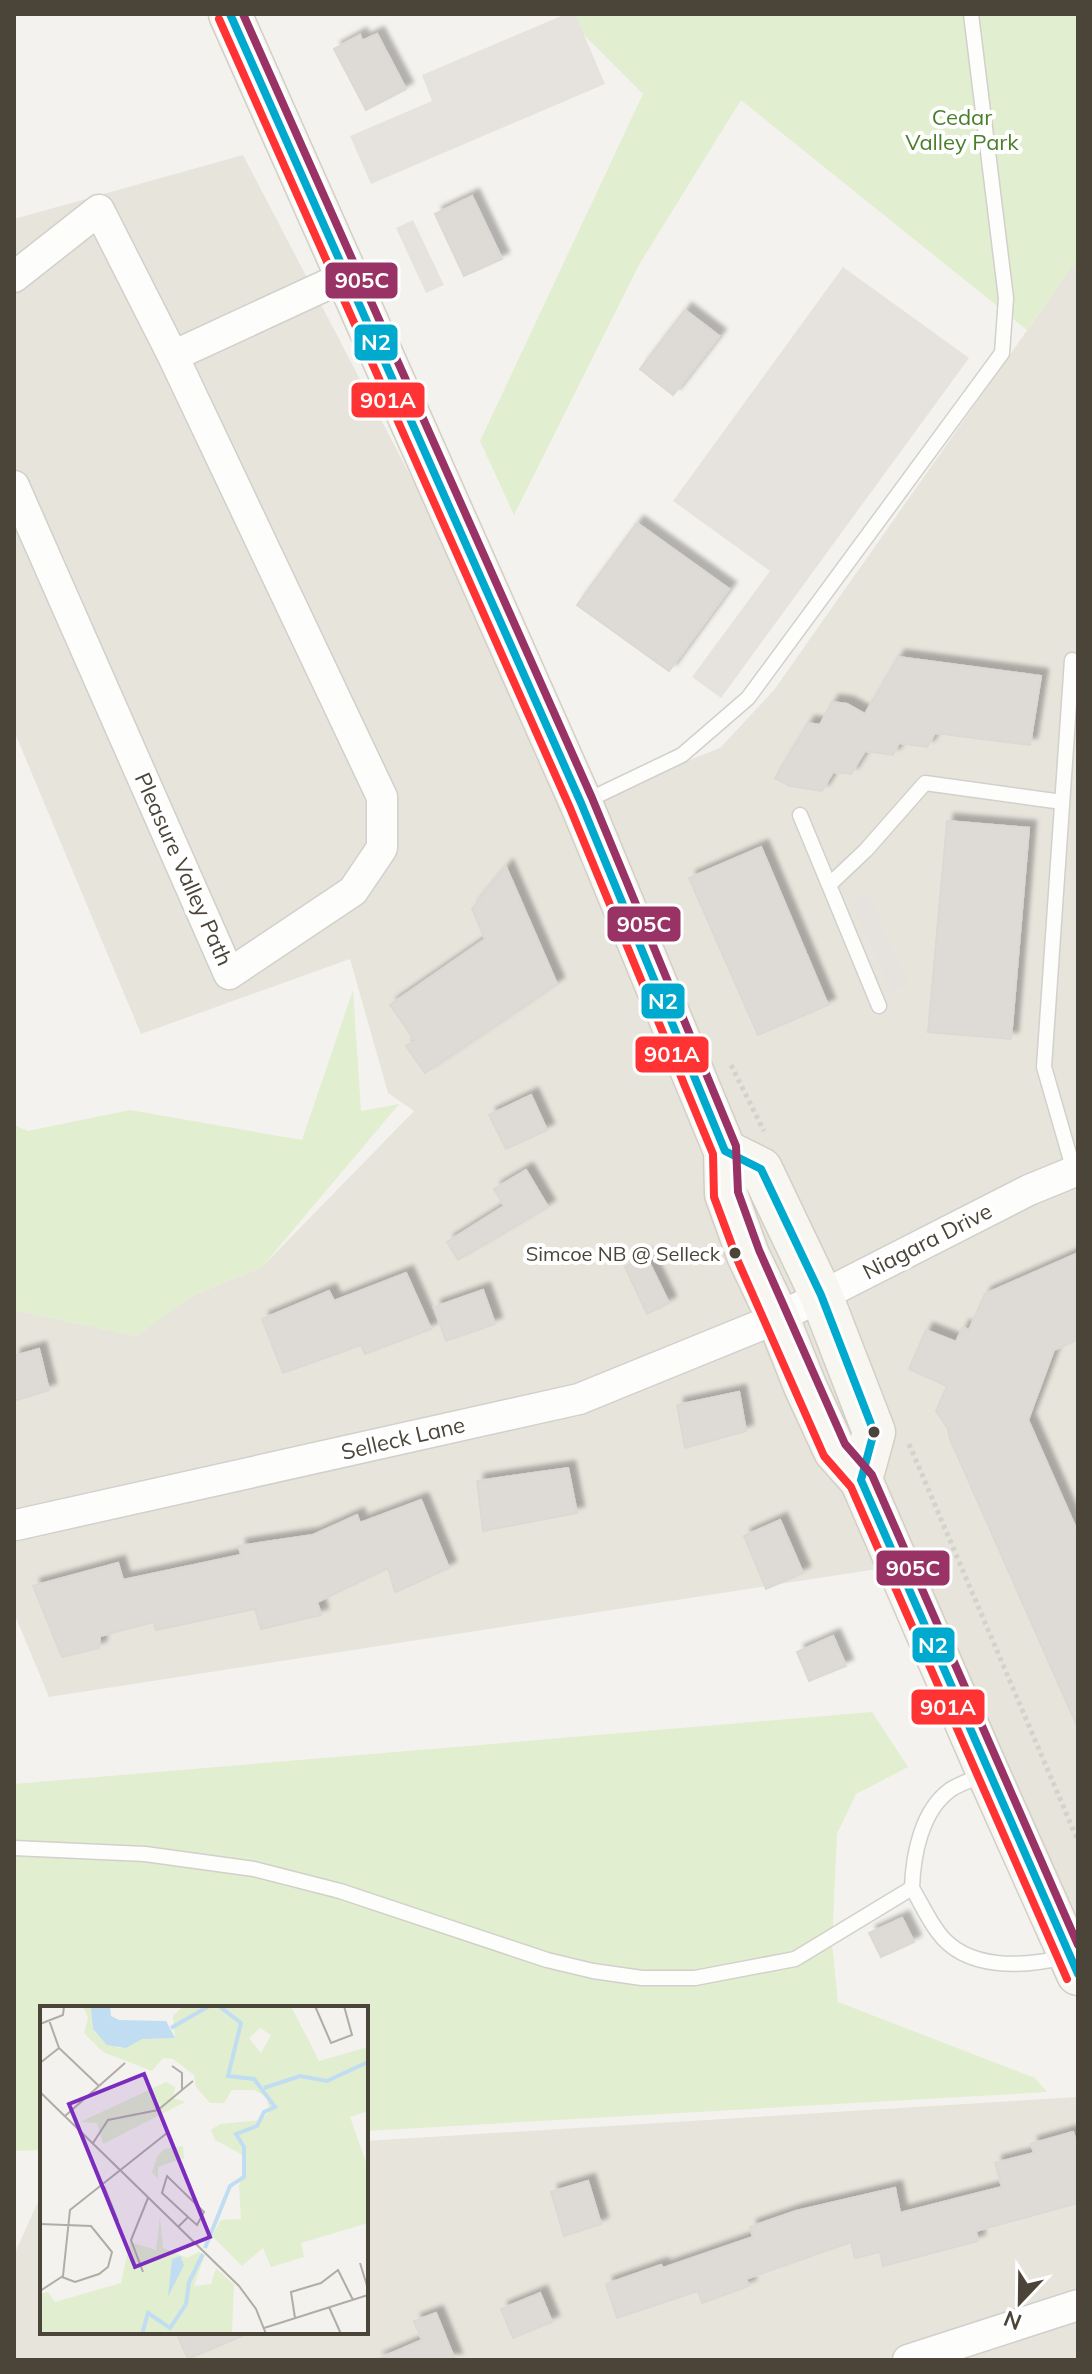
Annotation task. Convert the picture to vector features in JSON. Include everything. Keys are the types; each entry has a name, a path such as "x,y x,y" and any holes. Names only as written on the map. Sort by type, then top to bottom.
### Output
{"main road":[{"path":"230,14 581,803 725,1151 726,1194 748,1255 835,1451 861,1480 1074,1965"},
{"path":"725,1151 761,1169 821,1295 874,1432 861,1480"}],"street":[{"name":"Pleasure Valley Path","path":"14,277 99,210 173,356 382,797 382,848 353,891 229,974 14,486"},
{"path":"173,356 346,276"},
{"name":"Niagara Drive","path":"778,1318 1029,1190 1076,1171"},
{"name":"Selleck Lane","path":"16,1525 579,1399 778,1318"},
{"path":"908,2360 1078,2305"}],"lane":[{"path":"581,803 682,755 748,698 1002,353 1006,298 971,14"},
{"path":"1072,660 1044,1067 1076,1171"},
{"path":"829,885 866,850 925,783 1062,802"},
{"path":"800,815 879,1006"},
{"path":"988,1773 951,1789 922,1827 913,1867 912,1888 939,1934 968,1957 1002,1963 1074,1965"},
{"path":"14,1848 145,1854 254,1869 340,1891 547,1960 642,1978 695,1978 795,1959 912,1888"}],"shaded area":[{"path":"566,14 575,14 605,84 371,184 350,136 432,101 422,75"},
{"path":"243,155 581,803 720,748 774,690 1078,258 1078,1968 897,1566 49,1697 14,1613 14,1310 136,1336 192,1296 262,1267 414,1111 388,1093 350,959 141,1034 14,731 14,219"},
{"path":"413,220 444,285 426,293 396,228"},
{"path":"843,267 969,358 721,698 692,677 770,571 673,501"},
{"path":"868,893 908,984 891,992 851,901"},
{"path":"1078,2097 1078,2360 14,2360 14,2255 40,2197 40,2334 368,2334 368,2141"}],"green space":[{"name":"Cedar Valley Park","path":"563,14 1078,14 1078,258 1027,330 741,100 640,263 514,515 480,441 643,94"},
{"path":"353,990 361,1111 399,1104 262,1267 192,1296 136,1336 14,1310 14,1125 28,1131 130,1110 302,1140"},
{"path":"872,1712 908,1767 856,1794 837,1834 832,1944 838,2002 1035,2078 1047,2092 368,2131 368,2006 40,2006 40,2150 14,2151 14,1784"}],"building":[{"path":"377,34 406,89 366,110 334,49 360,35 362,41"},
{"path":"472,196 502,259 464,276 435,214"},
{"path":"685,310 719,336 673,395 640,369"},
{"path":"637,523 729,589 669,671 577,605"},
{"path":"898,657 1041,676 1030,745 935,733 927,747 899,743 893,755 865,751 851,774 833,772 822,791 790,786 775,778 808,723 820,725 832,702 847,704 865,714"},
{"path":"947,821 1029,828 1011,1039 928,1032"},
{"path":"761,847 828,1005 758,1035 689,878"},
{"path":"506,867 557,984 425,1073 406,1046 415,1041 390,1005 485,939 472,909"},
{"path":"531,1095 547,1130 506,1149 489,1115"},
{"path":"526,1170 548,1207 458,1260 447,1242 504,1206 494,1189"},
{"path":"1078,1253 1078,1339 1054,1350 1028,1420 1078,1533 1078,1728 948,1429 936,1411 947,1386 909,1369 926,1330 956,1342 963,1327 969,1330 985,1294"},
{"path":"646,1256 669,1303 647,1314 625,1267"},
{"path":"406,1273 431,1329 365,1354 361,1345 283,1373 262,1319 329,1291 334,1301"},
{"path":"483,1290 495,1324 446,1341 434,1307"},
{"path":"39,1349 49,1390 14,1401 14,1356"},
{"path":"739,1392 746,1431 685,1448 677,1405"},
{"path":"568,1468 577,1513 483,1531 477,1481"},
{"path":"421,1500 449,1568 395,1592 388,1568 317,1602 321,1615 261,1629 255,1609 156,1630 154,1622 100,1636 99,1648 62,1657 33,1586 118,1563 123,1580 241,1555 239,1546 313,1535 357,1515 360,1523"},
{"path":"780,1520 803,1573 766,1589 744,1536"},
{"path":"833,1636 846,1666 809,1681 797,1652"},
{"path":"902,1918 914,1942 881,1957 869,1933"},
{"path":"1073,2132 1078,2147 1078,2203 976,2231 978,2241 883,2266 880,2252 855,2258 851,2242 746,2279 749,2286 702,2303 698,2291 617,2318 606,2284 753,2237 750,2227 796,2211 895,2188 900,2213 1002,2187 995,2163 1034,2153 1031,2144"},
{"path":"588,2181 601,2224 564,2236 551,2192"},
{"path":"540,2293 552,2322 513,2338 501,2309"},
{"path":"436,2313 455,2360 376,2360 422,2340 414,2321"},
{"path":"177,2334 246,2334 188,2359"}],"transit line":[{"name":"N2","path":"230,14 581,803 725,1151 761,1169 821,1295 874,1432 861,1480 1078,1974"},
{"name":"905C","path":"243,14 592,798 736,1146 738,1192 759,1250 845,1444 872,1475 1078,1945"},
{"name":"901A","path":"219,19 570,808 713,1154 714,1197 737,1259 824,1456 851,1487 1067,1979"}],"place":[{"name":"Simcoe NB @ Selleck","path":"735,1253"}]}
